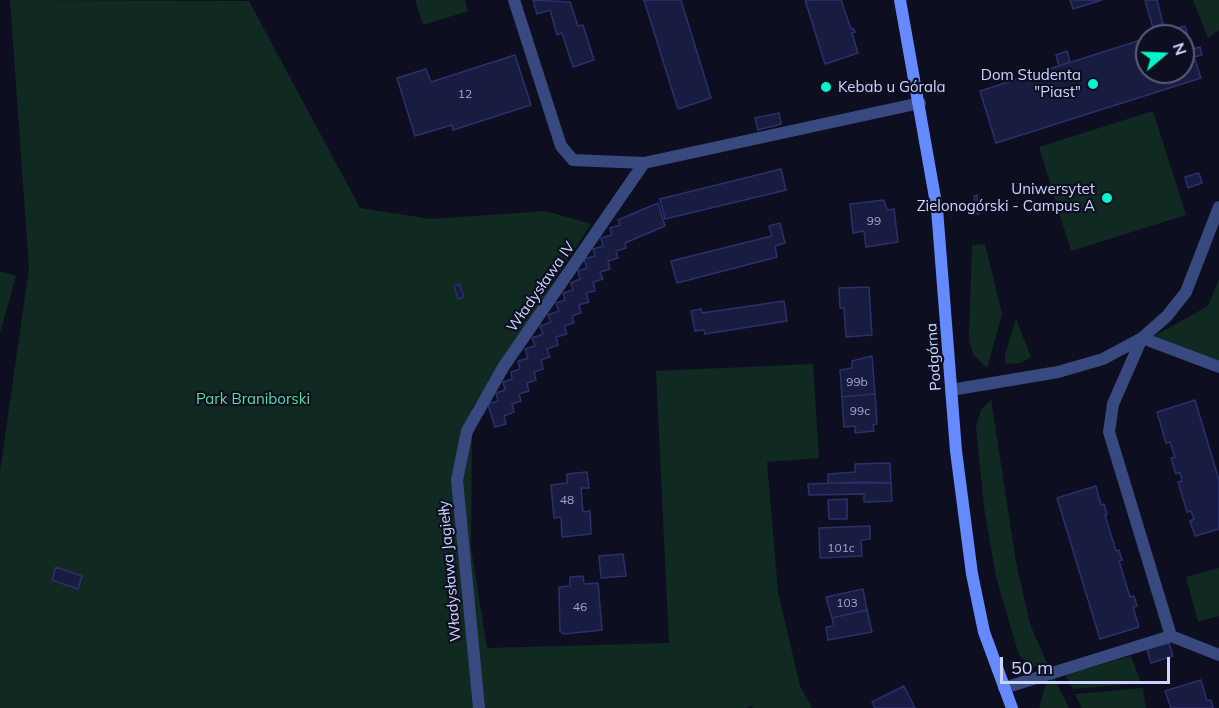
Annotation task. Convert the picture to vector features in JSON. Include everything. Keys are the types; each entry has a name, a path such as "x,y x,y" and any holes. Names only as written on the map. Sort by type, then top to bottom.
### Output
{"street":[{"path":"514,0 561,146 573,160 644,163 920,103"},
{"name":"Podgórna","path":"900,0 937,209 962,505 972,574 984,632 1012,708"},
{"name":"Władysława IV","path":"466,431 504,366 644,163"},
{"path":"951,390 1058,372 1103,358 1142,338 1167,316 1186,292 1219,207"},
{"path":"1142,338 1219,367"},
{"path":"1142,338 1113,404 1109,432 1170,636"},
{"name":"Władysława Jagiełły","path":"466,431 457,480 479,708"},
{"path":"1004,688 1170,636 1219,655"}],"green space":[{"name":"Park Braniborski","path":"10,0 249,1 360,208 431,219 546,211 591,224 472,408 471,548 487,648 669,643 656,371 813,364 819,458 767,462 778,592 800,686 812,708 753,708 752,706 745,708 0,708 0,472 29,268"},
{"path":"415,0 465,0 468,11 423,25"},
{"path":"1193,0 1219,0 1219,30 1208,38"},
{"path":"1153,111 1186,215 1071,251 1039,147"},
{"path":"985,244 1002,314 987,368 973,354 969,340 972,245"},
{"path":"0,271 16,276 0,333"},
{"path":"1219,279 1219,362 1151,338 1208,306"},
{"path":"1016,319 1031,357 1021,363 1008,364 1005,363 1005,355"},
{"path":"991,400 1016,562 1030,624 1048,666 1046,668 1031,666 1019,655 996,577 984,507 976,426 981,410"},
{"path":"1219,568 1219,616 1198,622 1186,577"},
{"path":"1131,656 1141,683 1073,689 1065,675"},
{"path":"1054,678 1069,708 1039,708 1046,683"},
{"path":"1143,688 1146,708 1082,708 1075,694"}],"building":[{"path":"533,0 570,2 578,26 583,25 594,60 573,67 562,33 557,35 550,10 537,14"},
{"path":"644,0 681,0 711,98 678,109"},
{"path":"805,0 841,0 851,29 853,28 855,32 852,33 858,53 825,64"},
{"path":"1070,0 1102,0 1073,9"},
{"path":"1145,0 1157,0 1163,24 1152,24"},
{"name":"Dom Studenta \"Piast\"","path":"1135,42 1135,84 1182,84 996,143 980,91"},
{"name":"Dom Studenta \"Piast\"","path":"1200,47 1202,55 1195,57 1195,48"},
{"path":"1067,51 1070,62 1059,66 1056,55"},
{"path":"515,55 531,105 453,130 452,125 415,136 397,78 426,69 431,82"},
{"name":"Dom Studenta \"Piast\"","path":"1195,60 1201,78 1195,80"},
{"path":"779,113 781,124 758,130 755,118"},
{"path":"781,169 786,190 665,219 660,199"},
{"path":"1199,173 1202,183 1188,188 1185,177"},
{"path":"977,195 979,214 976,214 974,196"},
{"path":"884,200 887,210 894,209 898,242 866,247 864,231 853,233 850,204"},
{"path":"658,203 665,226 625,243 626,248 616,251 618,258 608,261 610,269 600,272 603,279 593,282 595,291 586,293 589,302 579,305 581,313 572,316 574,323 564,326 567,334 556,337 558,345 547,349 550,357 541,360 543,369 534,372 536,380 527,383 529,391 519,394 521,401 512,404 514,412 504,416 506,424 495,427 488,404 498,401 496,393 505,390 503,382 512,379 511,372 520,369 518,361 528,358 525,349 535,346 532,338 543,334 540,326 551,322 548,315 559,311 556,303 565,300 563,293 573,290 571,283 580,279 578,271 587,268 584,259 595,256 593,249 603,246 601,238 612,235 610,228 620,225 618,220"},
{"path":"780,223 785,243 775,246 777,257 677,283 671,261 772,236 769,226"},
{"path":"459,284 464,297 458,299 454,286"},
{"path":"869,287 872,335 846,337 844,308 840,308 839,288"},
{"path":"784,301 787,321 705,334 704,330 695,331 691,311 701,309 702,313"},
{"path":"872,356 875,394 842,397 840,370 852,368 852,361"},
{"path":"875,394 877,424 873,425 874,431 855,433 855,426 844,427 842,397"},
{"path":"1195,400 1219,480 1219,529 1195,536 1190,521 1194,519 1191,511 1187,512 1178,482 1182,481 1180,472 1176,474 1171,458 1175,457 1170,442 1166,443 1157,412"},
{"path":"890,463 891,483 828,483 828,474 855,472 855,464"},
{"path":"587,472 589,488 581,488 583,512 590,511 591,534 562,537 561,517 554,518 551,485 567,483 567,474"},
{"path":"891,483 892,501 864,502 864,494 809,495 808,484"},
{"path":"1096,486 1101,505 1104,504 1116,551 1119,550 1122,560 1119,561 1130,597 1134,596 1137,606 1133,607 1139,627 1100,639 1057,498"},
{"path":"847,499 847,519 829,519 828,500"},
{"path":"870,526 870,539 861,540 862,556 820,558 819,528"},
{"path":"623,554 626,576 601,578 599,556"},
{"path":"56,567 82,576 78,589 52,580"},
{"path":"583,576 584,584 598,583 602,630 564,634 560,631 559,587 570,586 570,577"},
{"path":"863,589 867,610 832,618 826,597"},
{"path":"867,610 872,632 828,640 826,627 834,626 832,618"},
{"path":"1169,643 1173,656 1151,663 1147,649"},
{"path":"1201,680 1207,701 1211,700 1213,708 1171,708 1165,691"},
{"path":"904,686 915,708 875,708 872,702"}],"place":[{"name":"Dom Studenta \"Piast\"","path":"1093,84"},
{"name":"Kebab u Górala","path":"826,87"},
{"name":"Uniwersytet Zielonogórski - Campus A","path":"1107,198"}]}
